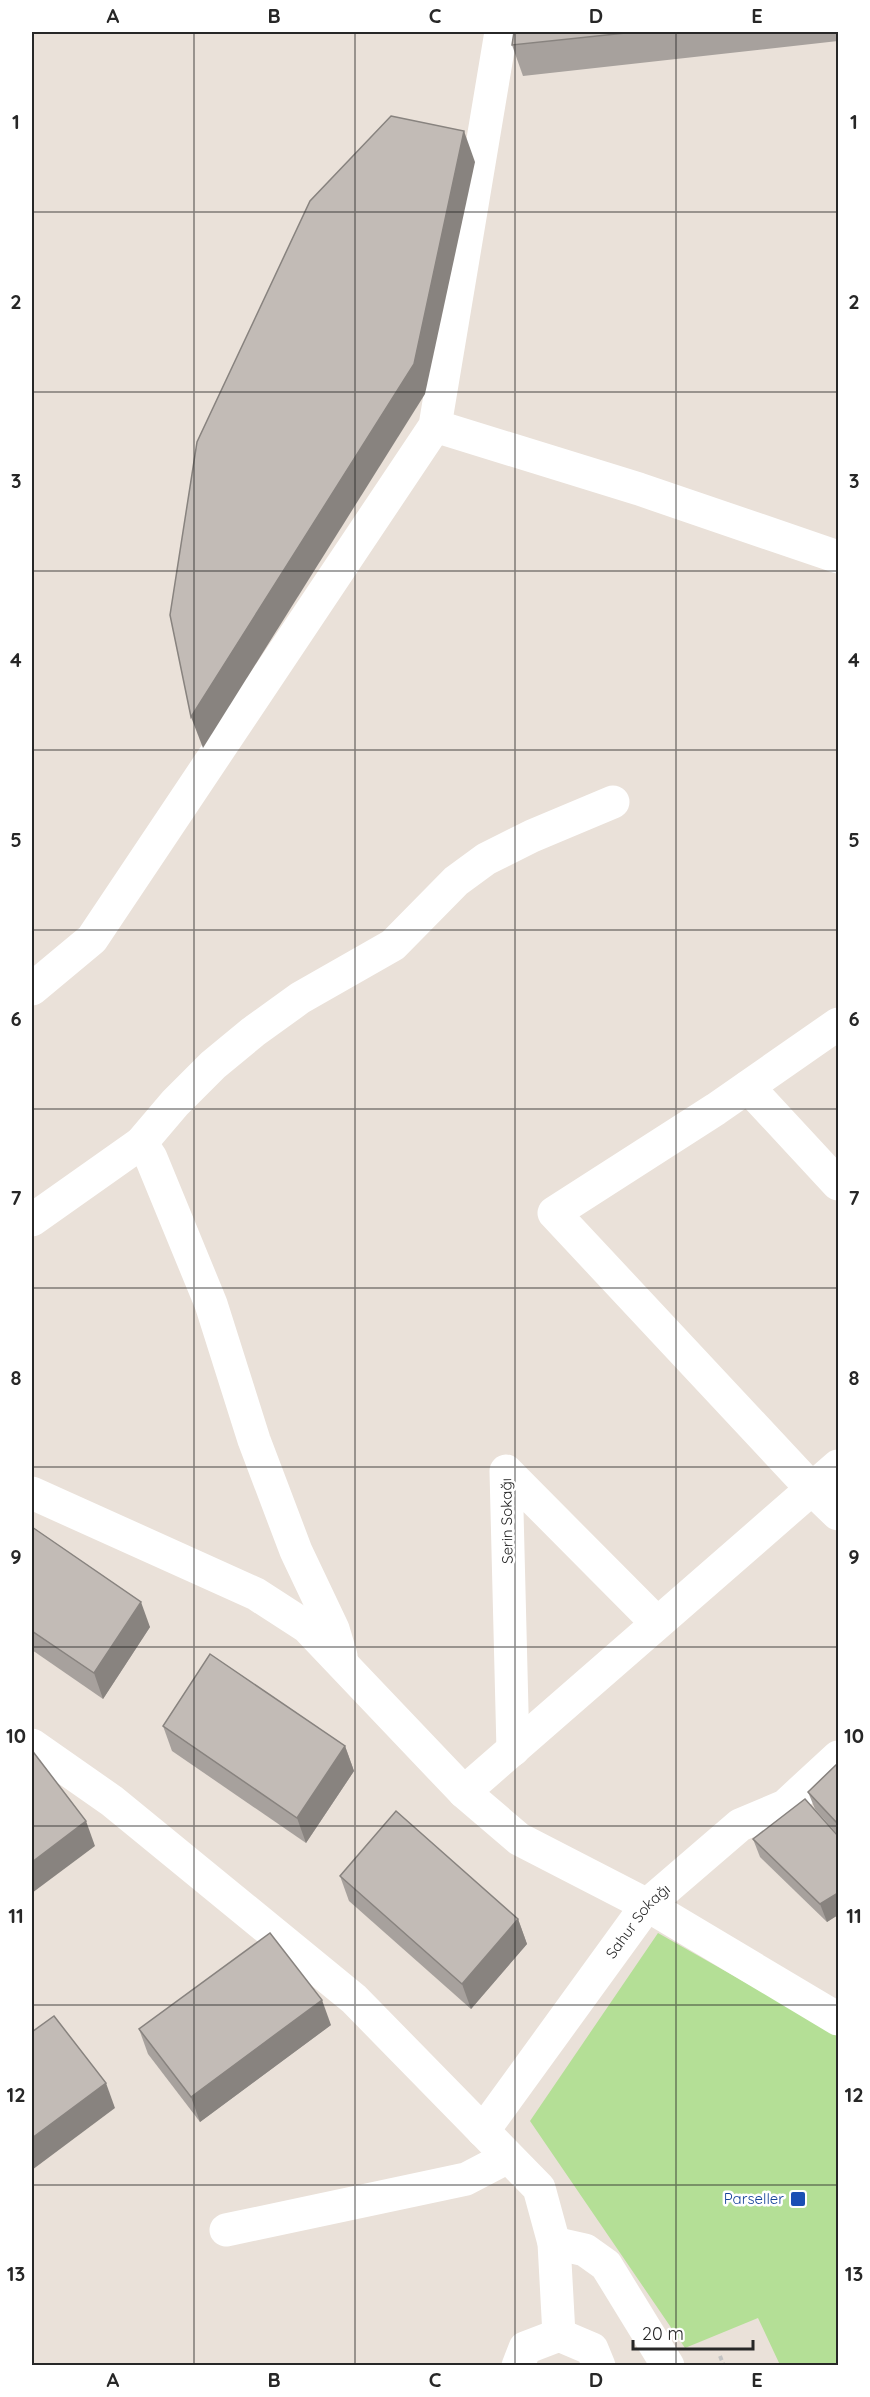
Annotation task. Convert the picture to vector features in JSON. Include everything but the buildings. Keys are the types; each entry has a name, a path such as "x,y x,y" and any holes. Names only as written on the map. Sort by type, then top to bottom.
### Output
{"street":[{"path":"32,989 92,939 435,426 501,32"},
{"path":"435,426 639,489 838,557"},
{"path":"32,1220 141,1143 175,1103 213,1065 253,1032 300,998 393,945 464,875 508,846 613,802"},
{"path":"838,1024 748,1087 554,1213 838,1514"},
{"path":"748,1087 838,1184"},
{"path":"141,1143 151,1158 211,1304 254,1440 296,1551 333,1629 343,1665"},
{"path":"464,1792 838,1466"},
{"name":"Serin Sokağı","path":"513,1750 506,1471 657,1623"},
{"path":"32,1493 256,1594 307,1628 464,1792 519,1839 647,1905 838,2019"},
{"path":"32,1745 112,1801 354,1999 539,2188 554,2243 559,2335"},
{"name":"Sahur Sokağı","path":"483,2131 647,1905 740,1825 785,1806 838,1757"},
{"path":"226,2230 443,2185 466,2179 508,2157"},
{"path":"554,2243 585,2250 606,2265 668,2366"},
{"path":"518,2366 525,2348 559,2335 592,2349 599,2366"}],"path":[{"path":"720,2356 724,2366"}],"green space":[{"path":"658,1933 838,2035 838,2365 780,2365 758,2318 685,2348 530,2121"}],"place":[{"name":"Parseller","path":"798,2199"}]}
